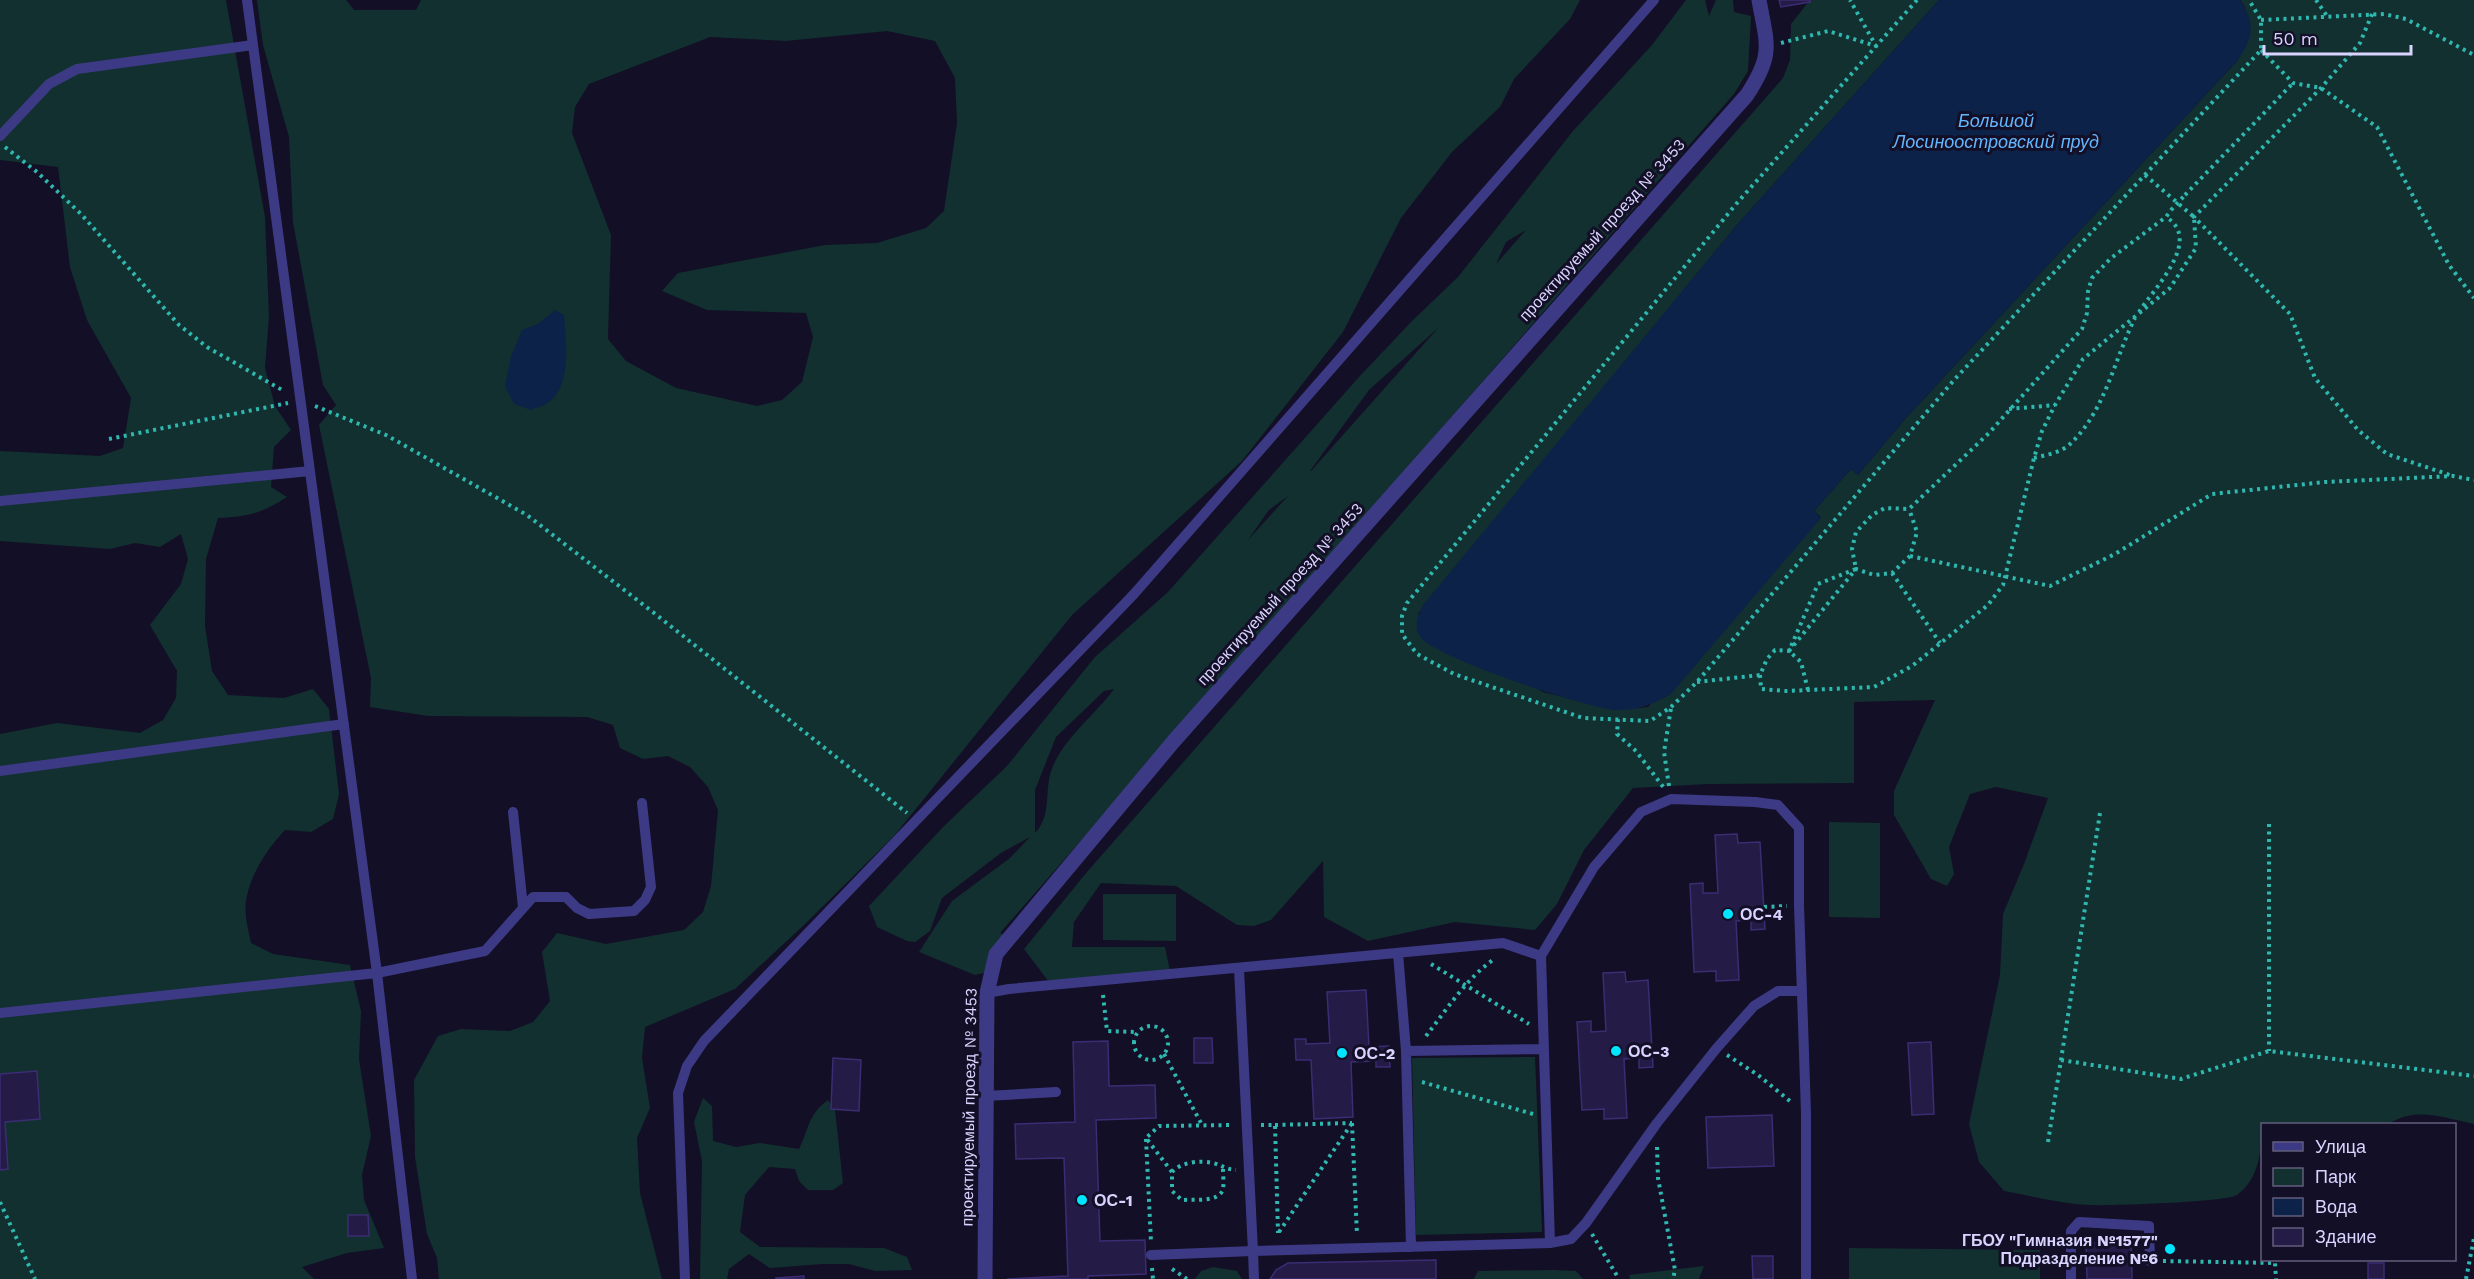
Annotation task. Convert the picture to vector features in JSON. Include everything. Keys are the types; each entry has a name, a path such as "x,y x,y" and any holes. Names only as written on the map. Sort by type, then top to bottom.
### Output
{"street":[{"name":"проектируемый проезд № 3453","path":"985,1279 987,993 996,954 1173,742 1747,94 1765,63 1767,46 1759,0"}],"lane":[{"path":"247,0 377,973 409,1278"},
{"path":"685,1279 678,1093 687,1066 704,1041 1134,594 1654,0"},
{"path":"0,136 48,84 77,69 254,45"},
{"path":"0,501 310,471"},
{"path":"0,771 344,724"},
{"path":"1550,1243 1541,956 1594,867 1641,812 1671,799 1778,805 1798,828 1806,1113 1806,1279"},
{"path":"0,1013 377,973 485,951 533,897 566,897 577,908 589,914 634,911 645,900 651,887 642,803"},
{"path":"513,812 523,908"},
{"path":"987,993 1009,989 1503,943 1541,956"},
{"path":"1398,953 1410,1050 1407,1078 1411,1247"},
{"path":"1239,969 1254,1279"},
{"path":"1151,1255 1550,1243 1571,1239 1586,1223 1657,1123 1716,1049 1754,1006 1778,991 1802,991"},
{"path":"1410,1050 1543,1049"},
{"path":"986,1096 1056,1092"},
{"path":"2072,1279 2071,1231 2079,1222 2150,1226 2150,1261"}],"path":[{"path":"1850,0 1876,46"},
{"path":"1917,0 1737,203 1407,603 1402,616 1402,634 1417,654 1454,674 1583,718 1650,721 1671,707 1697,682 1954,380 2261,50 2261,20 2249,0"},
{"path":"2316,0 2328,16"},
{"path":"1808,690 1801,662 1789,651 1775,650 1767,659 1760,675 1761,689 1808,690 1874,687 1912,666 1988,605 2003,585 2042,431 2083,359 2170,288 2196,248 2194,218 2321,88 2360,43 2372,14"},
{"path":"2261,20 2384,14 2406,19 2474,55"},
{"path":"1767,46 1828,31 1876,46"},
{"path":"2261,50 2293,83 2321,88 2377,126 2449,264 2474,298"},
{"path":"1856,569 1852,549 1856,532 1872,515 1885,508 1909,509 1989,433 2082,329 2087,313 2088,291 2092,278 2110,259 2166,217 2293,83"},
{"path":"0,143 37,172 81,214 179,325 207,346 301,400 386,435 527,515 916,820"},
{"path":"2145,175 2194,218 2290,314 2315,378 2358,430 2387,454 2453,476 2474,480"},
{"path":"2034,458 2049,455 2068,446 2092,415 2114,372 2125,337 2136,316 2178,255 2181,238 2176,223 2166,217"},
{"path":"109,439 301,400"},
{"path":"2009,410 2055,405"},
{"path":"1910,556 2050,586 2115,554 2212,494 2325,482 2453,476"},
{"path":"1789,651 1818,584 1856,569 1874,576 1892,573 1910,556 1917,532 1909,509"},
{"path":"1789,651 1856,569"},
{"path":"1892,573 1940,643"},
{"path":"1697,682 1760,675"},
{"path":"1671,707 1664,752 1671,799"},
{"path":"1618,719 1617,734 1636,751 1671,799"},
{"path":"2048,1142 2100,813"},
{"path":"2269,824 2269,1051"},
{"path":"1764,907 1799,905"},
{"path":"1410,1050 1482,967 1512,946"},
{"path":"1411,952 1542,1033"},
{"path":"1101,982 1107,1031 1136,1032 1146,1025 1158,1026 1167,1035 1169,1045 1164,1054 1157,1059 1146,1060 1137,1053 1133,1043 1136,1032"},
{"path":"1716,1049 1758,1075 1806,1113"},
{"path":"2061,1060 2181,1079 2269,1051 2474,1076"},
{"path":"1164,1054 1202,1125"},
{"path":"1407,1078 1545,1117"},
{"path":"1146,1138 1160,1126 1352,1123"},
{"path":"1267,1251 1352,1123"},
{"path":"1352,1123 1358,1248"},
{"path":"1657,1123 1658,1178 1675,1270 1672,1279"},
{"path":"1275,1125 1278,1233"},
{"path":"1146,1138 1172,1172 1172,1191 1182,1200 1218,1196 1223,1189 1223,1169"},
{"path":"1146,1138 1151,1255"},
{"path":"1172,1172 1183,1164 1212,1162 1223,1169 1248,1170"},
{"path":"0,1202 35,1279"},
{"path":"1586,1223 1619,1279"},
{"path":"2466,1279 2474,1238"},
{"path":"2150,1261 2275,1263 2276,1279"}],"green space":[{"path":"0,0 226,0 265,217 269,316 265,368 275,406 291,430 274,447 271,487 287,497 254,513 218,518 206,559 205,626 212,671 228,695 284,698 313,689 329,709 339,794 333,819 311,832 285,830 267,852 249,887 246,902 247,925 251,943 273,954 350,965 361,1011 359,1059 371,1136 362,1175 364,1200 384,1248 347,1253 302,1267 314,1279 0,1279 0,734 57,723 140,733 163,720 176,698 177,671 150,625 181,584 188,559 181,534 160,547 135,543 110,549 0,541 0,451 100,456 123,448 131,398 87,320 70,267 58,167 0,160"},
{"path":"257,0 346,0 354,10 416,10 421,0 1580,0 1570,19 1514,79 1500,107 1452,152 1401,218 1343,332 1242,461 1072,615 894,836 804,925 735,989 645,1027 642,1058 650,1108 637,1138 640,1193 662,1279 439,1279 437,1258 427,1234 415,1157 414,1080 438,1036 461,1029 510,1031 533,1022 550,1001 542,952 557,933 606,944 684,930 703,912 711,886 718,810 708,787 690,767 668,756 643,759 620,748 613,725 587,717 428,716 370,707 371,678 319,425 336,405 323,385 293,222 289,137 263,45","holes":["887,31 935,41 955,78 957,123 944,211 926,228 877,243 825,245 678,273 662,291 707,310 806,313 813,337 802,382 782,400 757,406 676,388 626,361 608,339 611,235 572,133 575,107 589,84 710,37 786,41"]},
{"path":"1686,0 1705,0 1709,16 1716,0 1733,0 1734,12 1751,16 1748,71 1734,94 1000,933 1004,935 984,973 975,975 919,952 952,901 1010,858 1030,837 1001,853 942,898 930,931 915,942 907,941 877,927 869,906 944,826 1007,766 1095,657 1168,592 1359,377 1458,277 1573,131 1652,45","holes":["1526,230 1496,264 1506,242","1438,328 1310,471 1369,390","1288,496 1248,540 1269,510","1114,689 1065,745 1053,766 1048,783 1044,818 1035,833 1035,790 1056,737 1104,691"]},
{"path":"1810,0 1939,0 1736,226 1418,614 1543,692 1615,710 1648,707 1821,517 1814,511 1851,469 1858,475 1905,419 2238,60 2245,7 2240,0 2474,0 2474,1124 2430,1115 2409,1116 2391,1123 2261,1123 2260,1154 2250,1181 2237,1195 2213,1200 2090,1205 2004,1191 1979,1162 1969,1124 2000,975 2003,914 2048,798 1996,787 1970,794 1949,847 1954,874 1947,886 1931,879 1894,815 1894,791 1935,700 1854,702 1854,783 1709,784 1633,788 1584,850 1557,904 1535,930 1455,922 1368,941 1324,917 1323,861 1271,920 1254,926 1237,925 1176,886 1101,883 1074,922 1072,947 1165,947 1170,971 1049,982 1024,949 1087,872 1783,78 1790,60 1791,24"},
{"path":"1829,822 1880,823 1880,918 1829,917"},
{"path":"1103,894 1176,894 1176,941 1103,940"},
{"path":"1535,1057 1542,1232 1416,1235 1412,1058"},
{"path":"703,1098 712,1106 713,1141 736,1147 760,1143 799,1149 813,1116 821,1105 828,1100 835,1110 843,1183 833,1190 808,1190 799,1181 795,1169 769,1167 745,1195 740,1232 760,1247 884,1248 907,1257 912,1270 875,1271 849,1264 770,1268 749,1254 729,1269 727,1279 700,1279 702,1161 694,1122"},
{"path":"1849,1248 2040,1250 2040,1279 1849,1279"},
{"path":"1704,1266 1699,1279 1630,1279 1629,1275"},
{"path":"1213,1267 1237,1271 1242,1279 1195,1279 1201,1271"},
{"path":"1478,1271 1576,1271 1583,1279 1474,1279"}],"water":[{"name":"Большой Лосиноостровский пруд","path":"1939,0 2240,0 2249,16 2251,30 2247,44 2238,60 1905,419 1858,475 1851,469 1814,511 1821,518 1671,694 1638,708 1615,710 1598,707 1484,670 1435,648 1422,639 1417,622 1423,605 1736,226"},
{"path":"555,310 564,315 566,361 564,373 556,394 547,403 531,410 514,404 505,386 511,356 522,330 538,324"}],"building":[{"path":"1779,0 1810,0 1810,2 1781,7"},
{"name":"ОС-4","path":"1737,834 1738,843 1760,842 1765,929 1751,930 1751,920 1736,921 1739,980 1716,981 1716,971 1694,972 1690,884 1703,883 1703,893 1718,893 1715,835"},
{"name":"ОС-3","path":"1625,972 1626,982 1648,980 1653,1067 1639,1068 1639,1058 1624,1059 1627,1118 1604,1119 1604,1109 1582,1110 1577,1022 1591,1021 1591,1032 1606,1031 1603,973"},
{"name":"ОС-2","path":"1366,990 1369,1047 1389,1046 1390,1067 1376,1067 1376,1061 1351,1062 1353,1117 1314,1119 1311,1060 1296,1060 1295,1039 1306,1039 1306,1044 1330,1043 1327,992"},
{"path":"1194,1038 1212,1038 1213,1063 1194,1063"},
{"name":"ОС-1","path":"1108,1041 1109,1086 1155,1085 1156,1118 1096,1120 1100,1241 1145,1240 1146,1274 1088,1276 1088,1279 1007,1279 1068,1276 1064,1158 1016,1159 1015,1124 1075,1122 1073,1042"},
{"path":"1931,1042 1934,1114 1912,1115 1908,1043"},
{"path":"833,1058 861,1060 859,1111 831,1109"},
{"path":"37,1071 40,1119 5,1122 8,1169 0,1170 0,1074"},
{"path":"1772,1115 1774,1166 1708,1168 1706,1117"},
{"path":"348,1215 368,1215 369,1236 348,1236"},
{"path":"2131,1242 2132,1279 2087,1279 2086,1243"},
{"path":"1752,1256 1773,1256 1773,1279 1753,1279"},
{"path":"1436,1260 1436,1279 1270,1279 1276,1270 1288,1263"},
{"path":"2368,1263 2384,1263 2384,1279 2368,1279"},
{"path":"804,1276 804,1279 776,1279 776,1278"}],"place":[{"name":"ОС-4","path":"1728,914"},
{"name":"ОС-3","path":"1616,1051"},
{"name":"ОС-2","path":"1342,1053"},
{"name":"ОС-1","path":"1082,1200"},
{"name":"ГБОУ \"Гимназия №1577\" Подразделение №6","path":"2170,1249"}]}
